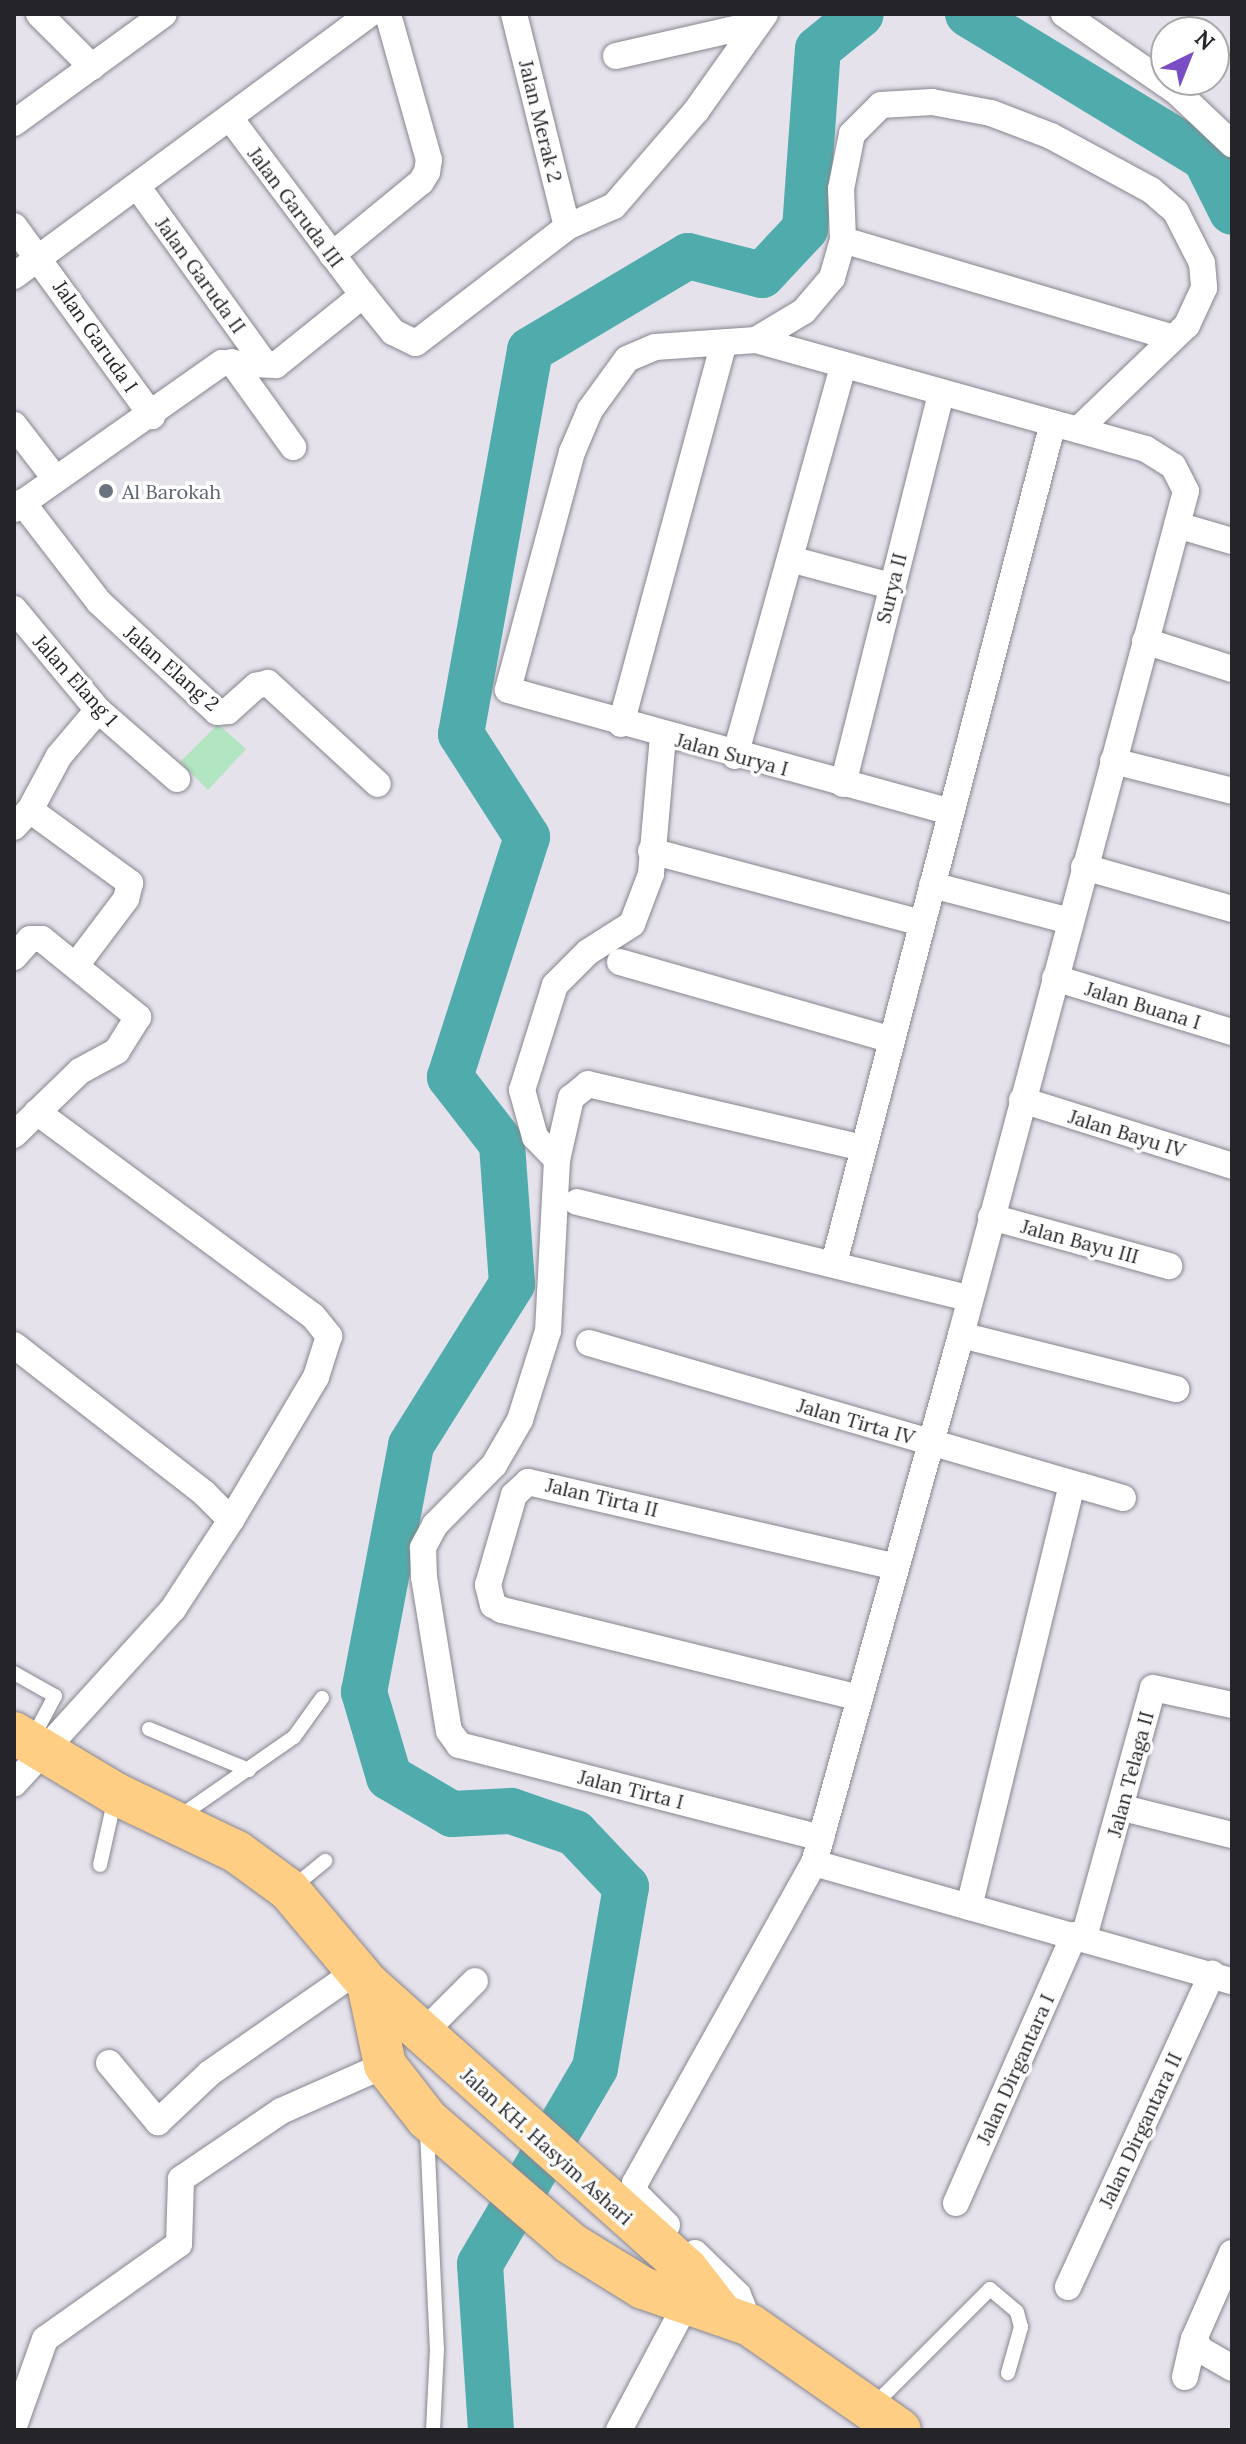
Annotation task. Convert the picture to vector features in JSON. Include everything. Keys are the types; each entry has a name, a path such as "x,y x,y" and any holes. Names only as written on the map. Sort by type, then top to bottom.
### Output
{"main road":[{"name":"Jalan KH. Hasyim Ashari","path":"28,1742 116,1794 237,1852 289,1890 363,1977 500,2106 687,2269 719,2313"},
{"name":"Jalan KH. Hasyim Ashari","path":"363,1977 385,2065 427,2119 570,2243 643,2288 719,2313 885,2419"}],"street":[{"path":"39,14 91,65"},
{"path":"91,65 103,40 136,14"},
{"path":"14,123 164,14"},
{"path":"14,276 369,14"},
{"path":"332,255 421,182 427,172 429,160 388,14"},
{"name":"Jalan Merak 2","path":"514,14 567,227"},
{"path":"1064,14 1112,44 1206,115 1232,144"},
{"path":"1106,14 1112,44"},
{"path":"567,227 614,206 696,111 761,19"},
{"path":"616,56 761,19"},
{"path":"756,340 804,311 832,278 843,240 841,189 852,134 881,105 932,102 991,113 1101,163 1151,190 1176,212 1202,263 1204,288 1187,325 1065,427 951,812 834,1263"},
{"name":"Jalan Garuda III","path":"230,118 393,332 416,343 567,227"},
{"name":"Jalan Garuda II","path":"137,186 265,364"},
{"name":"Jalan Garuda I","path":"14,226 40,255 152,416"},
{"path":"843,240 1173,338"},
{"path":"18,505 54,477 152,416 222,363 265,364 287,360 363,295"},
{"path":"619,2430 738,2295 635,2193 635,2183 817,1850 961,1335 968,1298 1186,491 1173,466 1146,449 843,367 756,340 724,343 621,724"},
{"name":"Jalan Surya I","path":"724,343 655,347 627,359 590,410 572,452 507,683 512,695 951,812"},
{"name":"Jalan Garuda II","path":"232,362 293,447"},
{"path":"735,756 843,367"},
{"name":"Surya II","path":"843,784 941,393"},
{"path":"14,425 54,477"},
{"name":"Jalan Elang 2","path":"18,505 99,602 217,712 228,711 256,686 268,683 378,784"},
{"path":"1177,525 1232,541"},
{"path":"790,559 891,586"},
{"name":"Jalan Elang 1","path":"14,609 98,710 177,779"},
{"path":"1145,641 1232,669"},
{"path":"77,964 126,899 130,883 22,818 59,756 98,710"},
{"path":"557,1160 535,1137 522,1090 555,985 588,952 632,924 651,874 663,736"},
{"path":"1113,761 1232,791"},
{"path":"651,851 922,923"},
{"path":"1084,867 1232,909"},
{"path":"932,885 1070,921"},
{"path":"14,957 37,937 135,1010 137,1023 117,1051 80,1071 14,1135"},
{"path":"620,962 892,1040"},
{"name":"Jalan Buana I","path":"1055,978 1232,1032"},
{"path":"557,1160 571,1098 588,1084 863,1148"},
{"name":"Jalan Bayu IV","path":"1022,1100 1232,1166"},
{"path":"14,1784 28,1742 120,1672 173,1609 231,1520 316,1377 329,1336 313,1316 37,1112"},
{"name":"Jalan Tirta I","path":"557,1160 548,1331 520,1420 494,1465 435,1525 423,1548 449,1731 459,1745 817,1850 969,1907 1222,1977"},
{"path":"577,1202 968,1298"},
{"name":"Jalan Bayu III","path":"991,1217 1169,1266"},
{"path":"961,1335 1176,1389"},
{"name":"Jalan Tirta IV","path":"589,1343 1123,1498"},
{"path":"14,1345 231,1520"},
{"name":"Jalan Tirta II","path":"860,1698 502,1610 493,1605 488,1585 514,1495 528,1482 896,1567"},
{"path":"969,1907 1072,1484"},
{"name":"Jalan Telaga II","path":"1079,1936 1123,1808 1153,1688 1232,1705"},
{"path":"1123,1808 1232,1835"},
{"name":"Jalan Dirgantara I","path":"956,2203 1079,1936"},
{"path":"109,2063 158,2122 210,2073 363,1977"},
{"name":"Jalan Dirgantara II","path":"1068,2287 1222,1977"},
{"path":"424,2032 475,1981"},
{"path":"14,2426 45,2339 179,2244 181,2179 281,2111 385,2065"},
{"path":"1185,2377 1194,2339 1232,2253"},
{"path":"1194,2339 1201,2350 1232,2368"}],"lane":[{"path":"14,1673 55,1696 28,1742"},
{"path":"173,1821 294,1737 322,1698"},
{"path":"149,1729 249,1770"},
{"path":"100,1865 116,1794"},
{"path":"289,1890 325,1861"},
{"path":"427,2119 437,2349 433,2430"},
{"path":"885,2419 990,2289 1017,2312 1021,2327 1008,2373"}],"green space":[{"path":"218,724 246,749 208,790 180,762"}],"waterway":[{"path":"491,2430 480,2264 595,2068 626,1887 575,1833 511,1811 452,1814 389,1777 364,1692 411,1445 512,1284 502,1144 450,1077 527,837 461,734 530,350 688,256 762,275 805,229 818,49 861,14"},
{"path":"968,14 1205,158 1232,212"}],"place":[{"name":"Al Barokah","path":"106,491"}]}
